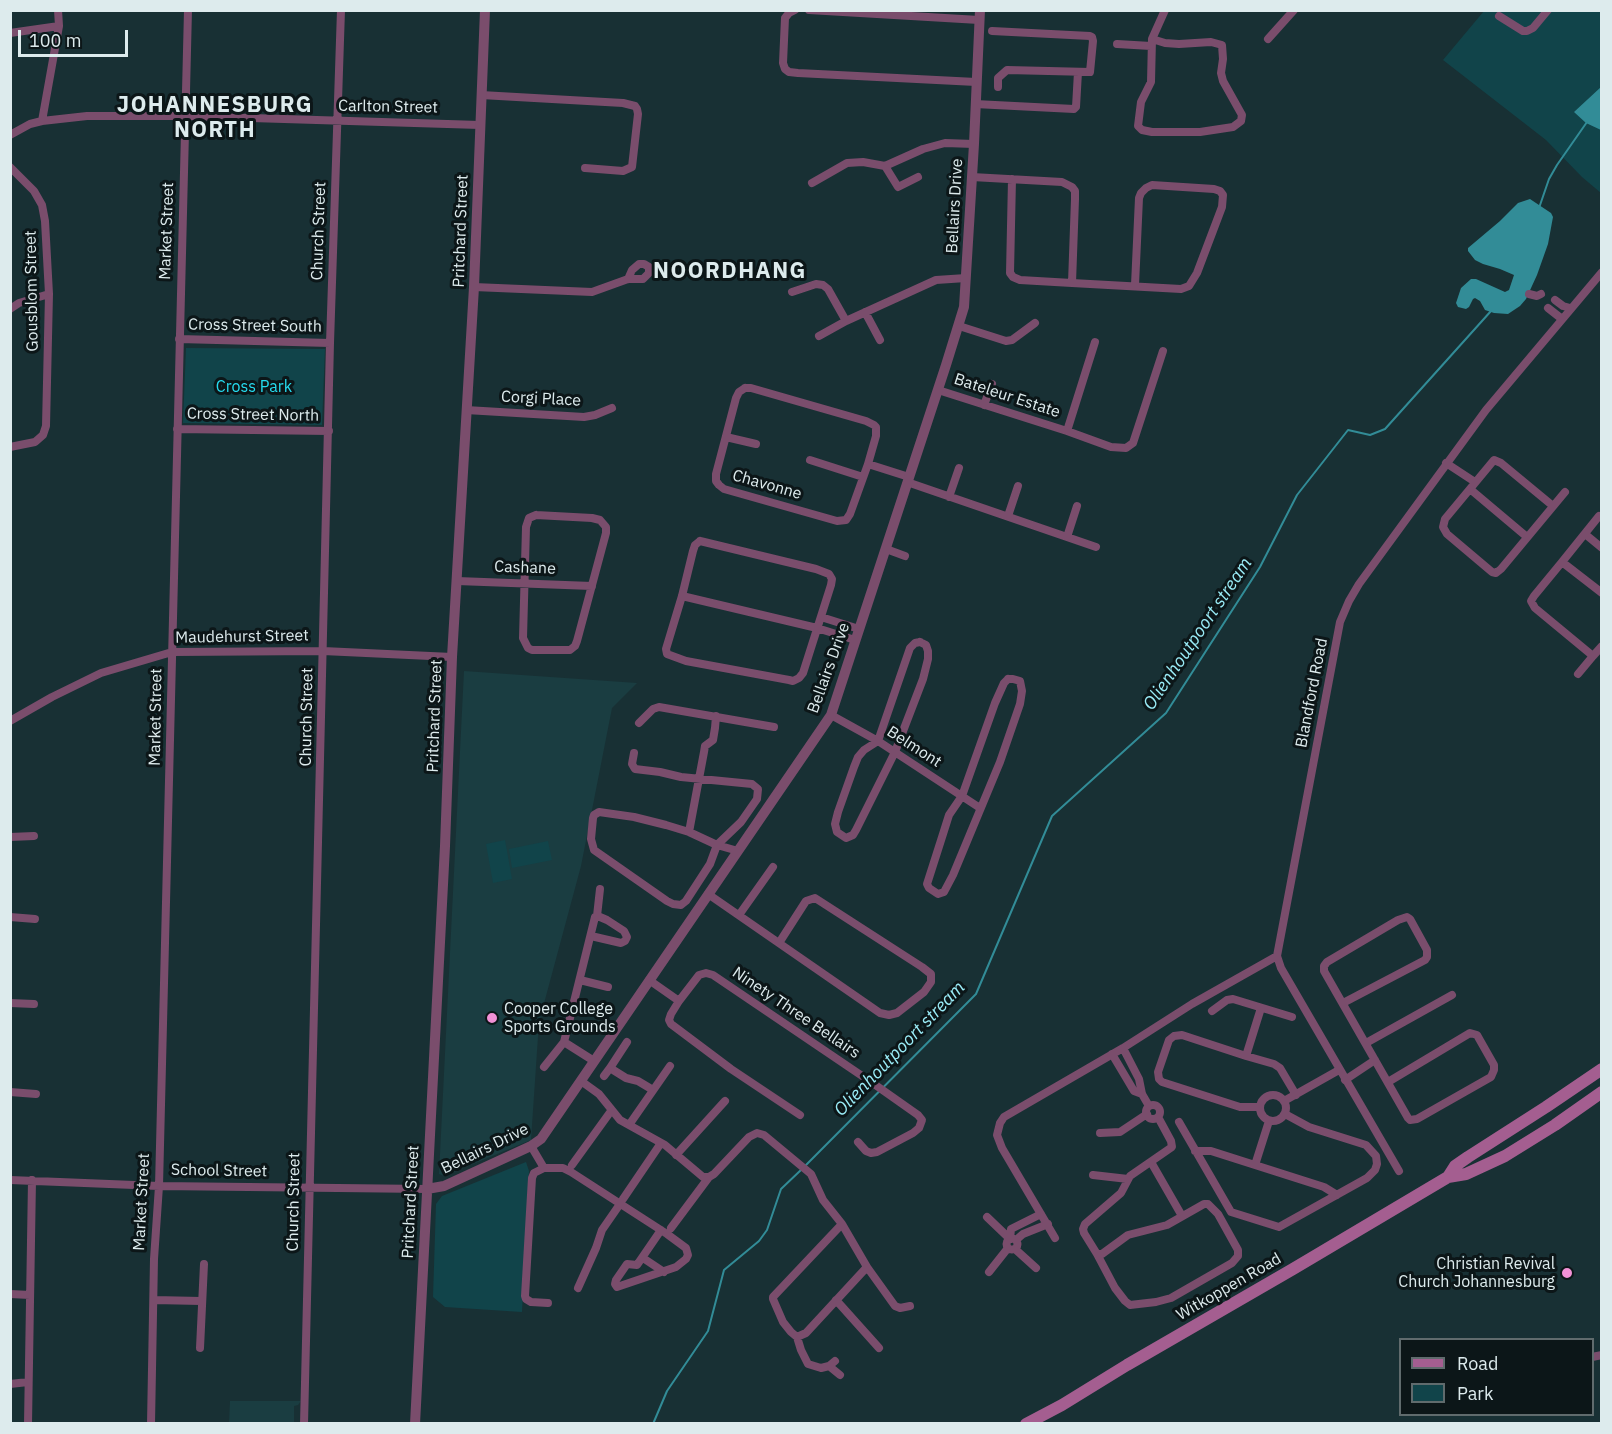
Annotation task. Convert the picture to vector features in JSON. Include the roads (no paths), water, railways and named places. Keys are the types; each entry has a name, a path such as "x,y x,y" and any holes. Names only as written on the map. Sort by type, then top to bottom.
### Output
{"main road":[{"name":"Witkoppen Road","path":"1448,1177 1455,1166 1602,1068"},
{"name":"Witkoppen Road","path":"1026,1424 1448,1177 1466,1174 1505,1156 1602,1092"},
{"path":"1587,1102 1602,1103"}],"street":[{"path":"42,121 59,26 58,10"},
{"name":"Market Street","path":"151,1424 188,10"},
{"name":"Church Street","path":"304,1424 330,343 341,10"},
{"name":"Pritchard Street","path":"415,1424 445,846 452,657 474,287 485,10"},
{"path":"795,10 785,18 783,63 789,72 976,82"},
{"path":"809,10 979,15"},
{"path":"1118,44 1152,42 1179,44 1211,42 1222,45 1223,81 1242,115 1241,121 1233,127 1200,132 1152,132 1142,130 1138,126 1141,102 1151,82 1152,42 1165,10"},
{"path":"1268,39 1294,10"},
{"path":"1499,16 1523,31 1527,31 1533,28 1548,10"},
{"name":"Bellairs Drive","path":"427,1190 444,1186 531,1146 541,1139 831,715 964,307 979,15"},
{"path":"10,33 59,26"},
{"path":"992,31 1091,37 1093,41 1091,70 1088,73 1007,70 998,78 998,87"},
{"path":"975,104 1074,109 1078,72"},
{"path":"481,95 623,103 635,106 638,114 633,167 623,171 585,168"},
{"name":"Carlton Street","path":"10,135 22,127 42,121 87,116 186,116 480,125"},
{"path":"812,183 847,163 863,162 885,166 923,149 945,143 974,144"},
{"path":"885,166 895,190 918,177"},
{"name":"Gousblom Street","path":"10,167 33,191 42,206 50,294 46,426 38,440 10,447"},
{"path":"972,177 1062,182 1074,189 1072,283"},
{"path":"1012,179 1010,273 1012,277 1020,280 1181,289 1189,286 1222,207 1223,195 1220,191 1152,185 1141,193 1135,285"},
{"name":"Blandford Road","path":"1277,956 1342,616 1349,601 1486,410 1602,272"},
{"path":"819,336 846,321 936,280 966,278"},
{"path":"474,287 584,293 600,290 628,279"},
{"path":"792,292 816,284 823,285 828,289 846,321"},
{"path":"10,309 19,303 50,294"},
{"path":"1528,294 1537,296 1541,294"},
{"path":"1555,300 1570,308"},
{"path":"1548,308 1562,320"},
{"path":"865,312 880,340"},
{"path":"958,326 1006,341 1012,340 1035,323"},
{"name":"Cross Street South","path":"179,339 330,343"},
{"name":"Bateleur Estate","path":"1067,431 1095,342"},
{"name":"Bateleur Estate","path":"938,390 1111,447 1122,448 1131,446 1133,443 1163,351"},
{"path":"984,405 992,384"},
{"name":"Chavonne","path":"751,388 870,423 876,428 876,436 868,464 848,518 841,522 723,489 717,483 716,477 738,394 743,389 751,388"},
{"name":"Corgi Place","path":"466,410 584,417 612,408"},
{"name":"Cross Street North","path":"177,429 328,431"},
{"path":"726,437 756,444"},
{"path":"810,460 863,477"},
{"path":"1553,506 1495,460 1445,519 1443,527 1492,572 1498,572 1565,492"},
{"path":"1446,463 1527,537"},
{"path":"868,464 949,497 1096,547"},
{"path":"949,497 959,468"},
{"path":"1008,516 1018,486"},
{"path":"1067,537 1077,506"},
{"path":"536,515 597,518 605,524 606,533 592,586 573,648 532,650 528,648 523,638 526,523 530,517 536,515"},
{"path":"1593,656 1532,604 1532,600 1599,516"},
{"path":"1585,534 1602,548"},
{"path":"703,540 816,568 829,574 832,579 803,673 793,681 669,656 666,649 682,596 693,551 697,543 703,540"},
{"path":"886,549 905,556"},
{"path":"1562,562 1602,593"},
{"name":"Cashane","path":"457,581 592,586"},
{"path":"682,596 817,628 855,640"},
{"path":"820,617 859,629"},
{"path":"915,643 924,643 928,651 926,668 895,752 856,830 846,838 836,828 836,819 858,757 878,741 910,648 915,643"},
{"path":"1578,674 1602,645"},
{"name":"Maudehurst Street","path":"10,721 61,692 101,673 172,652 323,651 452,657"},
{"path":"1017,679 1021,685 1020,704 1000,762 953,875 944,892 938,894 928,887 928,881 949,815 962,796 1001,690 1008,680 1017,679"},
{"path":"639,723 653,708 657,707 774,726"},
{"name":"Belmont","path":"831,715 878,741 980,808"},
{"path":"689,832 705,746 713,740 716,716"},
{"path":"633,753 632,764 635,769 681,777 752,784 758,789 759,795 736,828 717,845 713,859 683,904 677,905 668,901 597,853 592,846 591,839 594,815 598,812 634,817 689,832 717,845 738,850"},
{"path":"10,837 34,836"},
{"path":"739,915 773,867"},
{"path":"544,1067 564,1042 594,919 597,916 600,889"},
{"path":"708,894 880,1013 889,1015 897,1013 924,992 931,982 931,975 922,966 815,898 806,901 779,943"},
{"path":"591,936 621,943 626,939 627,934 624,931 597,916"},
{"path":"10,917 35,919"},
{"path":"1343,1003 1425,960 1427,950 1410,918 1398,920 1324,964 1324,970 1408,1118 1412,1121 1491,1077 1494,1073 1494,1067 1477,1035 1470,1033 1388,1082"},
{"path":"1055,1238 998,1142 997,1129 1000,1123 1014,1112 1123,1048 1192,1004 1277,956 1281,968 1399,1172"},
{"name":"Ninety Three Bellairs","path":"800,1115 731,1069 670,1024 670,1017 679,1001 699,975 703,973 713,975 874,1084 922,1120 922,1124 913,1133 877,1152 866,1151 858,1142"},
{"path":"580,980 608,987"},
{"path":"650,980 679,1001"},
{"path":"1366,1043 1452,994"},
{"path":"1212,1011 1230,999 1236,999 1292,1017"},
{"path":"10,1003 34,1004"},
{"path":"1245,1056 1261,1008"},
{"path":"1260,1107 1240,1107 1162,1082 1158,1076 1166,1045 1178,1035 1188,1036 1274,1064 1278,1066 1296,1095"},
{"path":"564,1042 594,1061"},
{"path":"604,1076 627,1042"},
{"path":"1097,1254 1106,1252 1128,1235 1167,1225 1204,1204 1210,1204 1238,1250 1238,1256 1232,1263 1171,1298 1156,1302 1128,1304 1115,1288 1083,1233 1088,1221 1121,1193 1132,1174 1170,1150 1173,1144 1158,1117 1152,1118 1142,1094 1139,1079 1123,1048"},
{"path":"1112,1054 1134,1091 1142,1094"},
{"path":"1345,1080 1375,1060"},
{"path":"628,1125 670,1066"},
{"path":"610,1068 653,1090"},
{"path":"1284,1101 1339,1070"},
{"path":"581,1081 599,1094 620,1120 661,1143 699,1175 709,1177"},
{"path":"10,1092 36,1094"},
{"path":"1269,1096 1278,1096 1286,1106 1285,1114 1279,1120 1269,1121 1263,1117 1260,1107 1262,1101 1269,1096"},
{"path":"676,1155 725,1101"},
{"path":"1100,1133 1120,1132 1148,1110"},
{"path":"572,1165 611,1111"},
{"path":"1179,1122 1231,1212 1280,1227 1373,1173 1377,1164 1376,1156 1366,1145 1309,1127 1285,1114"},
{"path":"1255,1165 1269,1121"},
{"path":"671,1228 709,1177 748,1137 757,1133 764,1135 808,1171 825,1203 843,1224 867,1267 895,1306 900,1308 910,1306"},
{"path":"578,1288 602,1230 661,1143"},
{"path":"531,1146 544,1168"},
{"path":"1196,1151 1211,1150 1324,1187 1337,1195"},
{"path":"1151,1162 1182,1216"},
{"path":"548,1303 531,1302 525,1296 534,1173 544,1168 563,1168 571,1172 621,1202 661,1230 681,1244 687,1251 683,1262 664,1272 620,1287 615,1286 616,1280 627,1264 636,1266 661,1230"},
{"path":"1093,1175 1128,1179"},
{"name":"School Street","path":"10,1180 427,1190"},
{"path":"28,1424 32,1180"},
{"path":"1012,1244 1011,1229 1041,1214"},
{"path":"987,1217 1036,1268"},
{"path":"840,1375 832,1363 821,1368 808,1364 797,1337 783,1322 773,1297 843,1224"},
{"path":"989,1272 1023,1234 1048,1224"},
{"path":"643,1258 664,1272"},
{"path":"200,1348 204,1264"},
{"path":"797,1337 806,1333 867,1267"},
{"path":"10,1294 30,1295"},
{"path":"154,1300 201,1301"},
{"path":"836,1300 879,1348"},
{"path":"10,1384 28,1382"}],"waterway":[{"name":"Olienhoutpoort stream","path":"1539,208 1549,179 1587,122"},
{"name":"Olienhoutpoort stream","path":"806,1165 976,994 1052,816 1166,713 1260,567 1297,495 1348,430 1370,435 1385,429 1491,311"},
{"name":"Olienhoutpoort stream","path":"653,1424 667,1391 708,1331 724,1270 759,1241 767,1230 781,1189 802,1169"}],"place":[{"name":"Cooper College Sports Grounds","path":"492,1018"},
{"name":"Christian Revival Church Johannesburg","path":"1567,1273"}],"district":[{"name":"JOHANNESBURG NORTH","path":"215,118"},
{"name":"NOORDHANG","path":"730,272"}],"park label":[{"name":"Cross Park","path":"254,387"}]}
